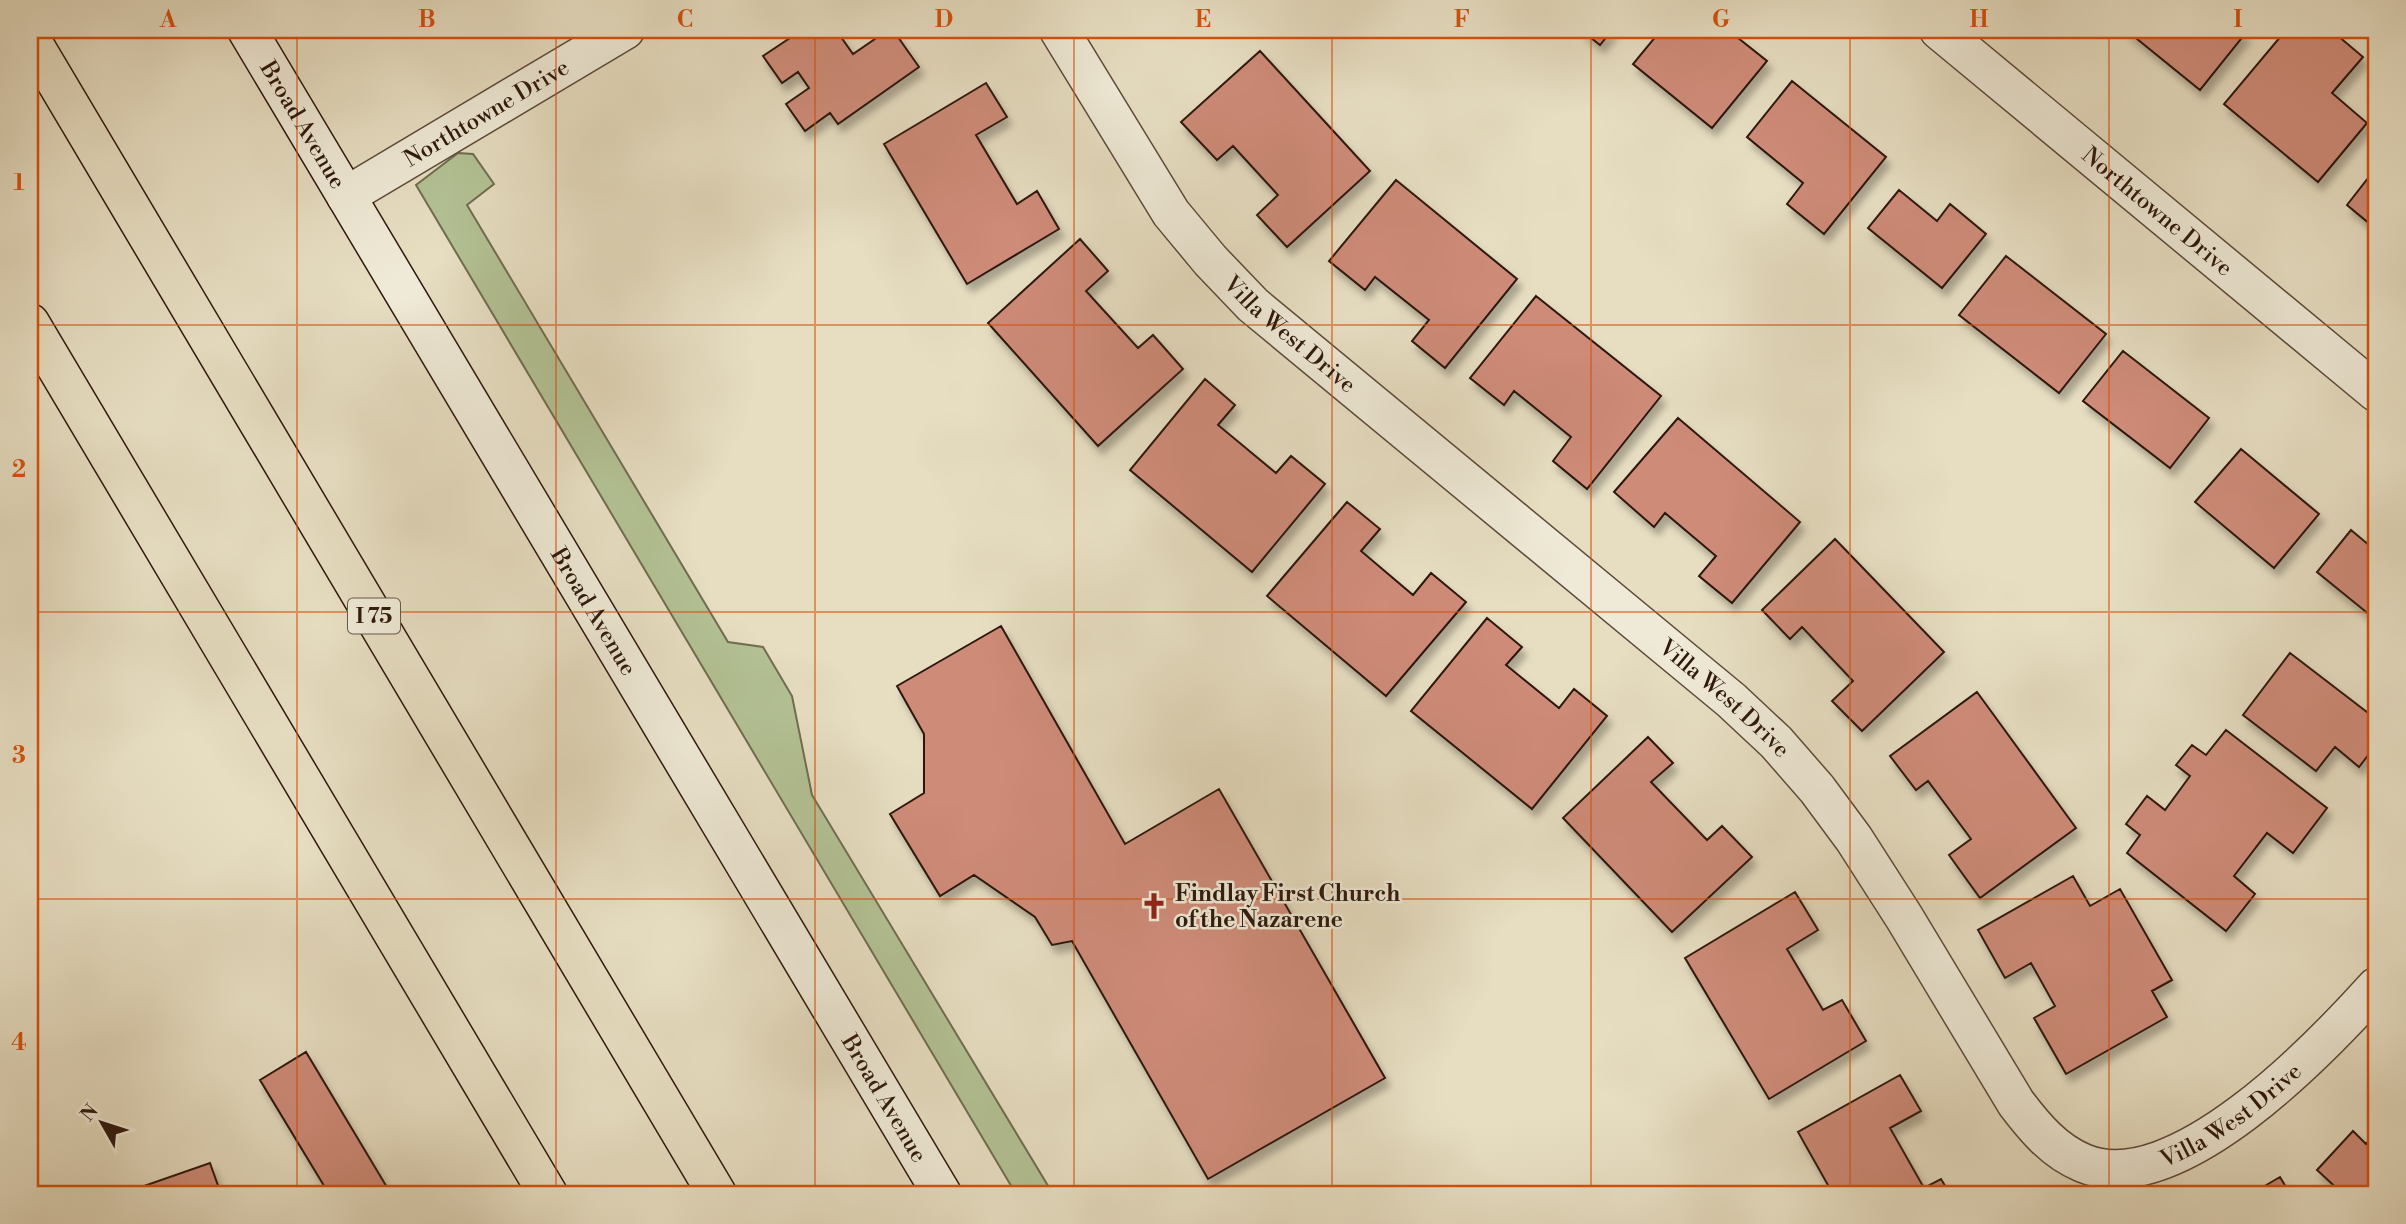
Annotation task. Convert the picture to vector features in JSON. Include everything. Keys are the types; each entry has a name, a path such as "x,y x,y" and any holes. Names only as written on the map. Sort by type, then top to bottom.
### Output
{"highway":[{"name":"I 75","path":"30,38 717,1194"},
{"path":"30,323 548,1194"}],"street":[{"name":"Broad Avenue","path":"247,30 942,1194"},
{"name":"Northtowne Drive","path":"346,196 625,30"},
{"name":"Villa West Drive","path":"1059,30 1171,213 1244,296 1731,700 1776,742 1817,789 1854,839 2016,1103 2035,1128 2058,1149 2085,1164 2114,1169 2145,1166 2202,1141 2292,1074 2376,987"},
{"name":"Northtowne Drive","path":"1939,30 2376,392"}],"green space":[{"path":"458,153 473,154 494,184 467,205 728,642 763,647 792,696 812,795 1053,1194 1016,1194 416,185"}],"building":[{"path":"802,30 836,30 853,54 888,30 893,30 919,67 838,124 830,113 805,131 786,104 809,88 798,72 782,83 763,56"},
{"path":"1581,30 1612,30 1600,45"},
{"path":"1661,30 1728,30 1767,61 1712,128 1633,64"},
{"path":"2126,30 2240,30 2245,34 2200,90"},
{"path":"2286,30 2331,30 2363,57 2332,93 2367,123 2318,182 2224,104"},
{"path":"1260,51 1370,171 1287,247 1257,215 1278,195 1233,146 1217,160 1181,122"},
{"path":"1792,81 1886,157 1824,234 1787,204 1803,183 1747,137"},
{"path":"986,83 1007,117 976,135 1017,204 1037,191 1059,229 967,284 884,144"},
{"path":"2376,168 2376,229 2347,205"},
{"path":"1396,180 1517,279 1445,368 1412,341 1429,320 1375,277 1365,290 1329,261"},
{"path":"1899,190 1937,221 1950,204 1986,234 1942,288 1868,228"},
{"path":"1080,239 1108,271 1086,291 1138,348 1153,335 1183,369 1098,446 988,323"},
{"path":"2006,256 2106,334 2059,393 1959,315"},
{"path":"1536,296 1661,396 1587,489 1553,461 1571,437 1514,391 1504,405 1470,378"},
{"path":"2123,351 2209,418 2170,468 2083,401"},
{"path":"1205,379 1235,405 1218,425 1276,473 1291,456 1325,484 1252,572 1130,470"},
{"path":"1678,418 1800,522 1732,603 1699,576 1716,556 1665,513 1654,527 1614,492"},
{"path":"2241,449 2319,514 2274,568 2195,502"},
{"path":"1347,502 1380,529 1361,551 1413,595 1431,573 1466,602 1386,696 1267,596"},
{"path":"2351,530 2376,551 2376,620 2317,572"},
{"path":"1835,539 1944,652 1862,731 1832,701 1853,681 1802,627 1790,639 1762,610"},
{"path":"1487,618 1522,647 1506,665 1559,708 1574,689 1607,716 1532,809 1411,711"},
{"name":"Findlay First Church of the Nazarene","path":"1001,626 1125,844 1219,789 1385,1078 1208,1179 1072,941 1052,945 1035,917 974,875 940,896 890,814 924,793 924,734 897,686"},
{"path":"2290,653 2376,719 2376,745 2359,767 2335,747 2316,771 2243,715"},
{"path":"1977,692 2076,828 1980,898 1949,855 1971,839 1928,781 1916,790 1890,756"},
{"path":"2226,730 2327,808 2293,853 2267,833 2234,876 2255,894 2226,931 2127,853 2140,835 2126,824 2147,796 2165,810 2190,776 2176,765 2192,745 2206,755"},
{"path":"1648,737 1673,763 1651,782 1707,840 1722,826 1752,857 1672,932 1563,818"},
{"path":"2073,876 2090,906 2120,889 2172,980 2152,991 2167,1017 2066,1074 2034,1018 2055,1006 2031,963 2005,978 1978,930"},
{"path":"1795,892 1818,930 1787,949 1823,1010 1842,1000 1866,1041 1769,1099 1685,958"},
{"path":"306,1052 391,1194 329,1194 260,1080"},
{"path":"1900,1075 1921,1111 1890,1128 1924,1188 1941,1179 1950,1194 1833,1194 1798,1132"},
{"path":"2353,1131 2366,1144 2376,1133 2376,1194 2343,1194 2317,1170"},
{"path":"210,1163 221,1194 121,1194"},
{"path":"2280,1177 2290,1194 2251,1194"}],"place":[{"name":"Findlay First Church of the Nazarene","path":"1154,906"}]}
